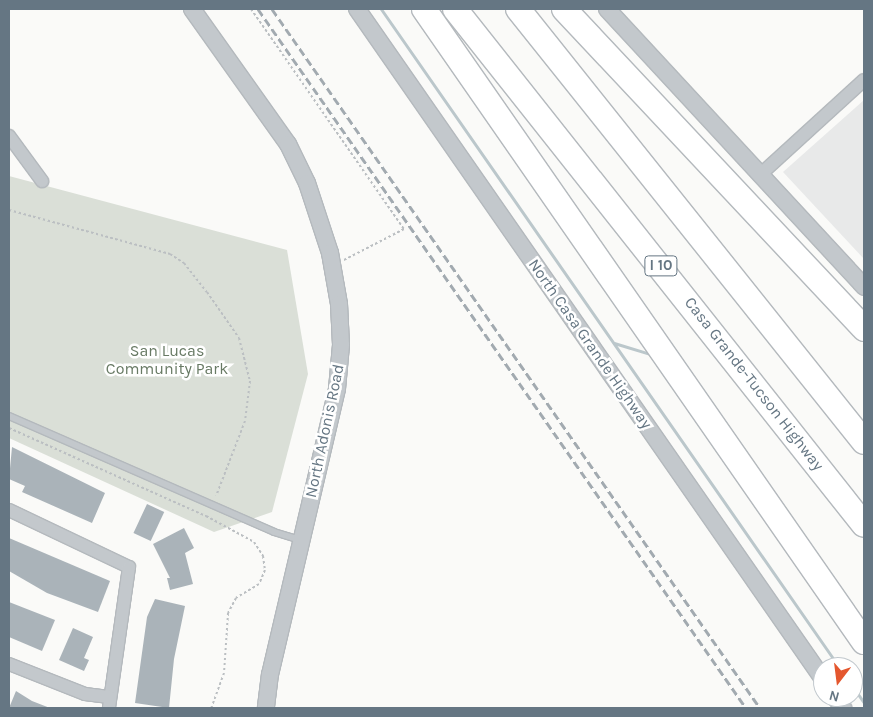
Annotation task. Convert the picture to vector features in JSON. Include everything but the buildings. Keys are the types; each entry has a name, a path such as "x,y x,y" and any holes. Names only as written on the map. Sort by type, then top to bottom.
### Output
{"highway":[{"path":"424,9 864,642"},
{"name":"Casa Grande-Tucson Highway","path":"455,9 864,525"},
{"path":"518,9 864,442"},
{"path":"564,9 864,329"}],"street":[{"name":"North Adonis Road","path":"192,9 288,144 320,217 332,266 341,345 337,389 270,674 266,708"},
{"name":"North Casa Grande Highway","path":"357,9 813,665"},
{"path":"607,9 864,286"},
{"path":"761,174 862,86"},
{"path":"9,136 42,181"},
{"path":"9,510 129,568 109,703 9,664"}],"lane":[{"path":"9,416 212,505 301,540"}],"path":[{"path":"250,9 404,229 332,266"},
{"path":"9,210 170,254 190,270 239,338 248,366 250,394 245,421 206,516"},
{"path":"9,428 206,516 254,542 263,556 265,570 259,584 236,598 228,613 224,673 210,708"}],"shaded area":[{"path":"864,100 864,259 783,172"}],"green space":[{"name":"San Lucas Community Park","path":"9,176 287,250 308,374 272,512 214,532 9,438"}],"waterway":[{"path":"381,9 832,657"},
{"path":"614,343 651,354"}],"railway":[{"path":"258,9 746,708"},
{"path":"272,9 760,708"}]}
